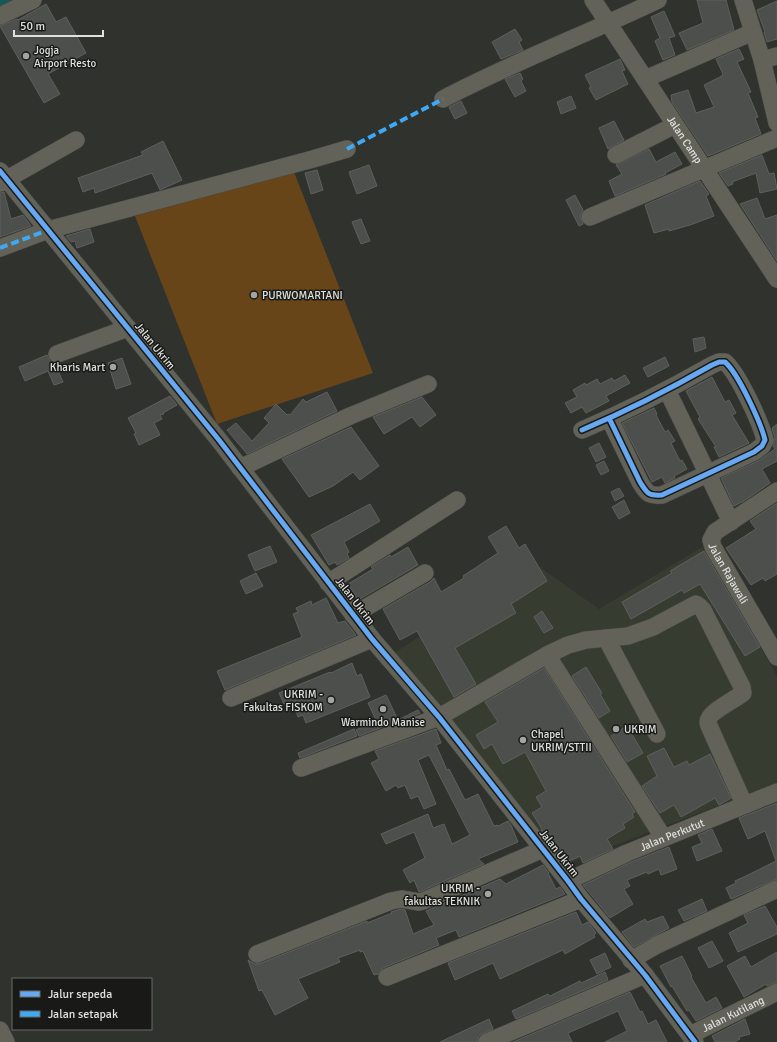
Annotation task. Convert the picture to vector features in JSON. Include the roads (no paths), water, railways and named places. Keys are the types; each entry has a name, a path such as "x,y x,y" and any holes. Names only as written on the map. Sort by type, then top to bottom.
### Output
{"street":[{"path":"0,16 33,0"},
{"name":"Jalan Camp","path":"593,0 777,279"},
{"path":"443,99 474,82 608,24 658,0"},
{"path":"743,0 753,32 770,58 776,118"},
{"path":"645,79 753,32"},
{"path":"616,155 675,125"},
{"path":"590,217 777,138"},
{"path":"2,178 76,140"},
{"path":"0,248 48,230 313,160 347,148"},
{"name":"Jalan Ukrim","path":"2,178 48,230 128,328 240,468 372,639 439,717 581,899 645,975 693,1039"},
{"path":"57,354 128,328"},
{"path":"582,430 667,390 712,365 719,362 725,362 729,365 740,383 757,416 765,440 762,446 754,452 662,495 653,496 649,494 640,482 609,418"},
{"path":"240,468 350,416 428,384"},
{"path":"667,390 731,522"},
{"name":"Jalan Rajawali","path":"777,491 715,532 712,540 713,547 777,657"},
{"path":"328,583 457,500"},
{"path":"353,614 425,574"},
{"path":"301,768 439,717 547,655 568,645 586,640 628,636 653,627 696,604 699,606 730,661 742,687 743,693 716,711 710,717 708,722 744,804"},
{"path":"606,638 657,734"},
{"path":"231,698 372,639"},
{"path":"547,655 663,837"},
{"name":"Jalan Perkutut","path":"568,881 663,837 777,792"},
{"path":"257,954 391,901 401,899 418,902 423,901 543,849"},
{"path":"631,960 664,942 777,889"},
{"path":"387,978 581,899"},
{"path":"487,1042 645,975"},
{"name":"Jalan Kutilang","path":"693,1039 777,992"},
{"path":"0,1030 6,1042"}],"waterway":[{"path":"0,2 5,0"}],"place":[{"name":"Jogja Airport Resto","path":"26,56"},
{"name":"PURWOMARTANI","path":"254,295"},
{"name":"Kharis Mart","path":"113,367"},
{"name":"UKRIM - Fakultas FISKOM","path":"331,700"},
{"name":"Warmindo Manise","path":"383,709"},
{"name":"UKRIM","path":"616,729"},
{"name":"Chapel UKRIM/STTII","path":"523,740"},
{"name":"UKRIM - fakultas TEKNIK","path":"488,894"}]}
